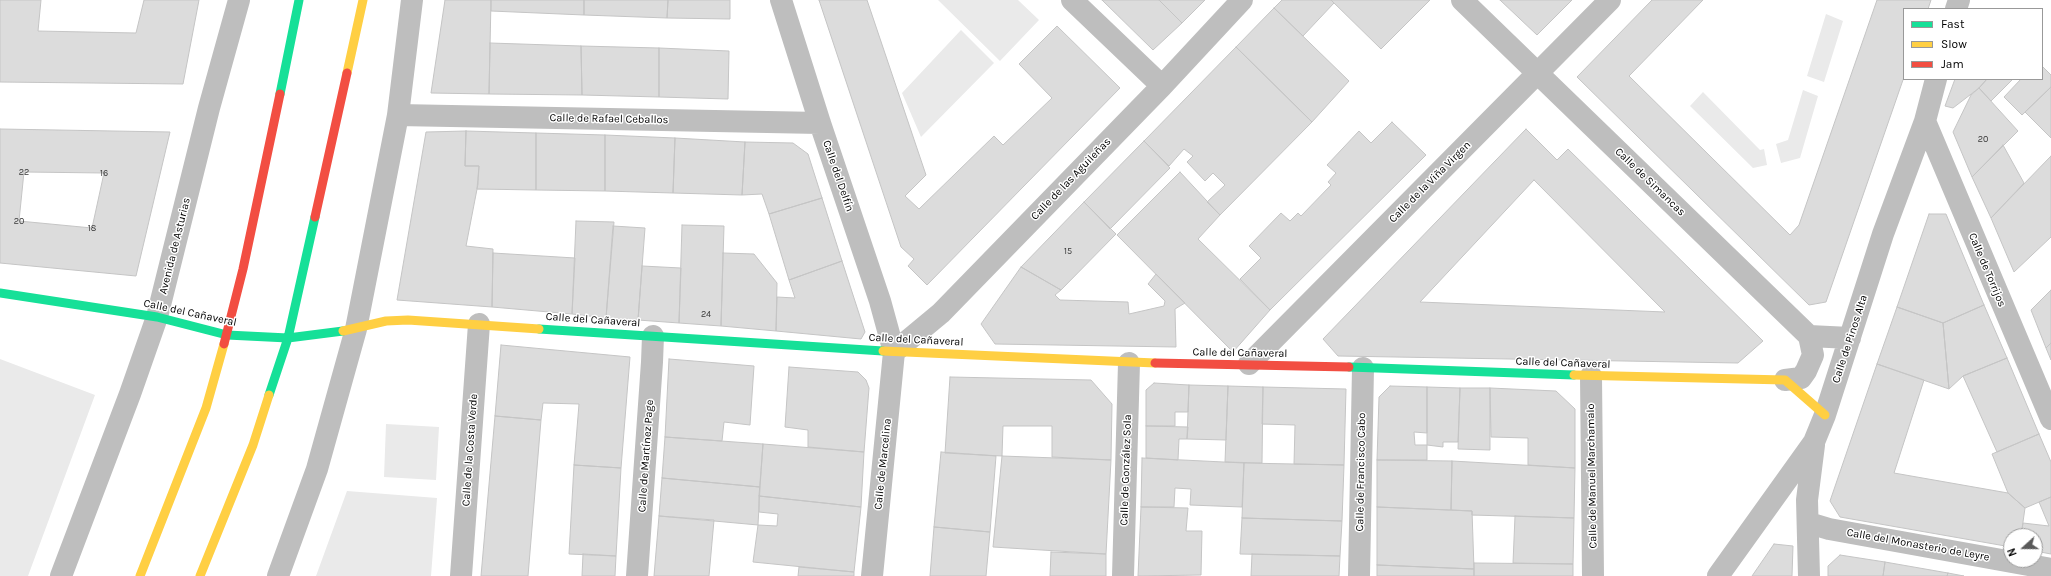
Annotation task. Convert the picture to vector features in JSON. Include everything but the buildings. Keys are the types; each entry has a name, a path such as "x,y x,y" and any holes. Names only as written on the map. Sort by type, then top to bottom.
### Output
{"street":[{"name":"Avenida de Asturias","path":"61,576 130,394 157,317 209,108 239,0"},
{"path":"140,576 206,408 243,269 299,0"},
{"path":"200,576 253,445 288,338 363,0"},
{"path":"278,576 317,469 356,329 398,115 412,0"},
{"name":"Calle del Delfín","path":"781,0 820,123 880,301 894,352"},
{"path":"1072,0 1162,86"},
{"name":"Calle de las Aguileñas","path":"894,352 941,313 1162,86 1242,0"},
{"name":"Calle de Simancas","path":"1462,0 1809,336"},
{"name":"Calle de la Viña Virgen","path":"1249,364 1538,75 1610,0"},
{"name":"Calle de Pinos Alta","path":"1718,576 1814,442 1825,414 1883,234 1925,121 1936,80"},
{"name":"Calle de Rafael Ceballos","path":"398,115 820,123"},
{"name":"Calle de Torrijos","path":"1925,121 2051,418"},
{"name":"Calle del Cañaveral","path":"0,293 157,317 226,335 288,338 356,329 386,321 401,320 894,352 1129,363 1249,364 1591,376 1785,380"},
{"name":"Calle de la Costa Verde","path":"461,576 478,324"},
{"name":"Calle de Martínez Page","path":"637,576 652,362 652,336"},
{"path":"1785,380 1801,378 1806,371 1813,355 1809,336 1850,338"},
{"name":"Calle de Marcelina","path":"872,576 894,352"},
{"name":"Calle de González Sola","path":"1123,576 1129,363"},
{"name":"Calle de Francisco Cabo","path":"1359,576 1363,368"},
{"name":"Calle de Manuel Marchamalo","path":"1591,376 1593,576"},
{"path":"1785,380 1825,414"},
{"path":"1809,576 1809,524 1807,500 1814,442"},
{"name":"Calle del Monasterio de Leyre","path":"1809,524 1829,529 2051,569"}],"shaded area":[{"path":"938,0 1018,0 1039,20 1000,61"},
{"path":"1826,14 1843,21 1824,82 1807,76"},
{"path":"961,30 994,63 921,137 902,93"},
{"path":"1803,90 1818,96 1800,158 1781,163 1776,144 1788,140"},
{"path":"1703,92 1760,150 1764,149 1767,165 1753,168 1690,106"},
{"path":"0,359 95,395 28,576 0,576"},
{"path":"386,424 439,427 436,480 384,477"},
{"path":"347,491 437,498 431,576 316,576"}],"traffic: fast":[{"path":"280,94 299,0"},
{"path":"269,395 288,338 315,217"},
{"path":"0,293 157,317 227,335 288,338 343,331"},
{"path":"539,329 883,351"},
{"path":"1349,367 1574,375"}],"traffic: slow":[{"path":"347,73 363,0"},
{"path":"343,331 386,321 408,320 539,329"},
{"path":"140,576 206,408 224,344"},
{"path":"883,351 1155,363"},
{"path":"1574,375 1785,380 1825,415"},
{"path":"200,576 253,445 269,395"}],"traffic: jam":[{"path":"315,217 347,73"},
{"path":"224,344 243,269 280,94"},
{"path":"1155,363 1349,367"}]}
